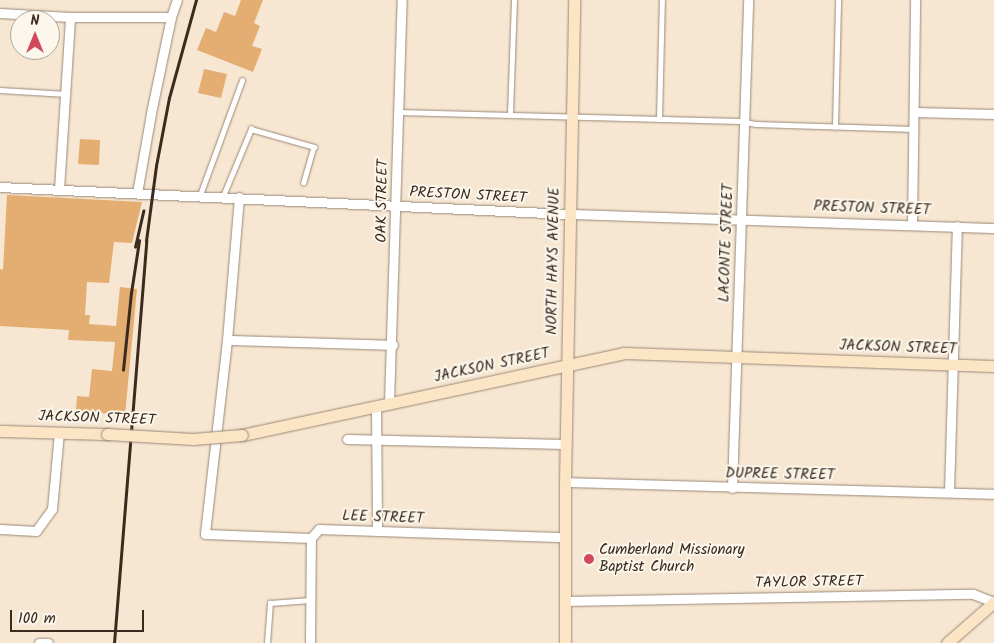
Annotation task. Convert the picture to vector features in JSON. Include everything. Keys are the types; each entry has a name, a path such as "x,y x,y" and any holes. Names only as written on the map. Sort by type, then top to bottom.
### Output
{"street":[{"path":"137,193 171,17 177,0"},
{"name":"OAK STREET","path":"389,404 393,345 402,0"},
{"name":"NORTH HAYS AVENUE","path":"564,643 569,214 574,0"},
{"name":"LACONTE STREET","path":"732,488 748,0"},
{"path":"912,224 915,0"},
{"path":"0,13 70,17 171,17"},
{"path":"59,190 70,17"},
{"path":"914,112 994,114"},
{"name":"PRESTON STREET","path":"0,187 223,196 569,214 994,228"},
{"path":"239,197 227,340 393,345"},
{"path":"949,492 957,226"},
{"name":"LEE STREET","path":"227,340 205,534 311,538 319,529 565,537"},
{"name":"JACKSON STREET","path":"0,431 193,438 242,435 623,353 994,366"},
{"path":"376,406 378,440 377,531"},
{"path":"0,529 36,531 52,509 59,432"},
{"path":"347,438 566,444"},
{"name":"DUPREE STREET","path":"565,482 994,494"},
{"path":"310,643 311,538"},
{"name":"TAYLOR STREET","path":"564,601 973,594 994,602"},
{"path":"947,643 994,602"},
{"path":"39,643 48,643"}],"lane":[{"path":"510,114 514,0"},
{"path":"659,119 662,0"},
{"path":"836,127 838,0"},
{"path":"200,195 242,80"},
{"path":"0,90 66,94"},
{"path":"398,112 572,116 914,129"},
{"path":"223,196 251,128 314,147 304,183"},
{"path":"267,643 270,603 310,600"}],"building":[{"path":"241,0 263,0 254,23 260,26 252,46 262,49 253,72 197,50 206,28 216,32 224,12 235,16"},
{"path":"204,69 227,74 221,98 198,93"},
{"path":"80,139 100,140 99,165 78,164"},
{"path":"7,195 142,202 132,243 114,242 109,283 87,282 85,315 90,315 89,324 116,326 120,287 137,289 125,415 76,411 77,396 89,397 92,369 112,371 115,342 68,340 69,330 0,326 0,269 3,270"}],"railway":[{"path":"114,643 146,241 156,166 169,98 196,0"},
{"path":"135,247 143,211"},
{"path":"123,370 131,293 139,241"}],"place":[{"name":"Cumberland Missionary Baptist Church","path":"589,559"}]}
